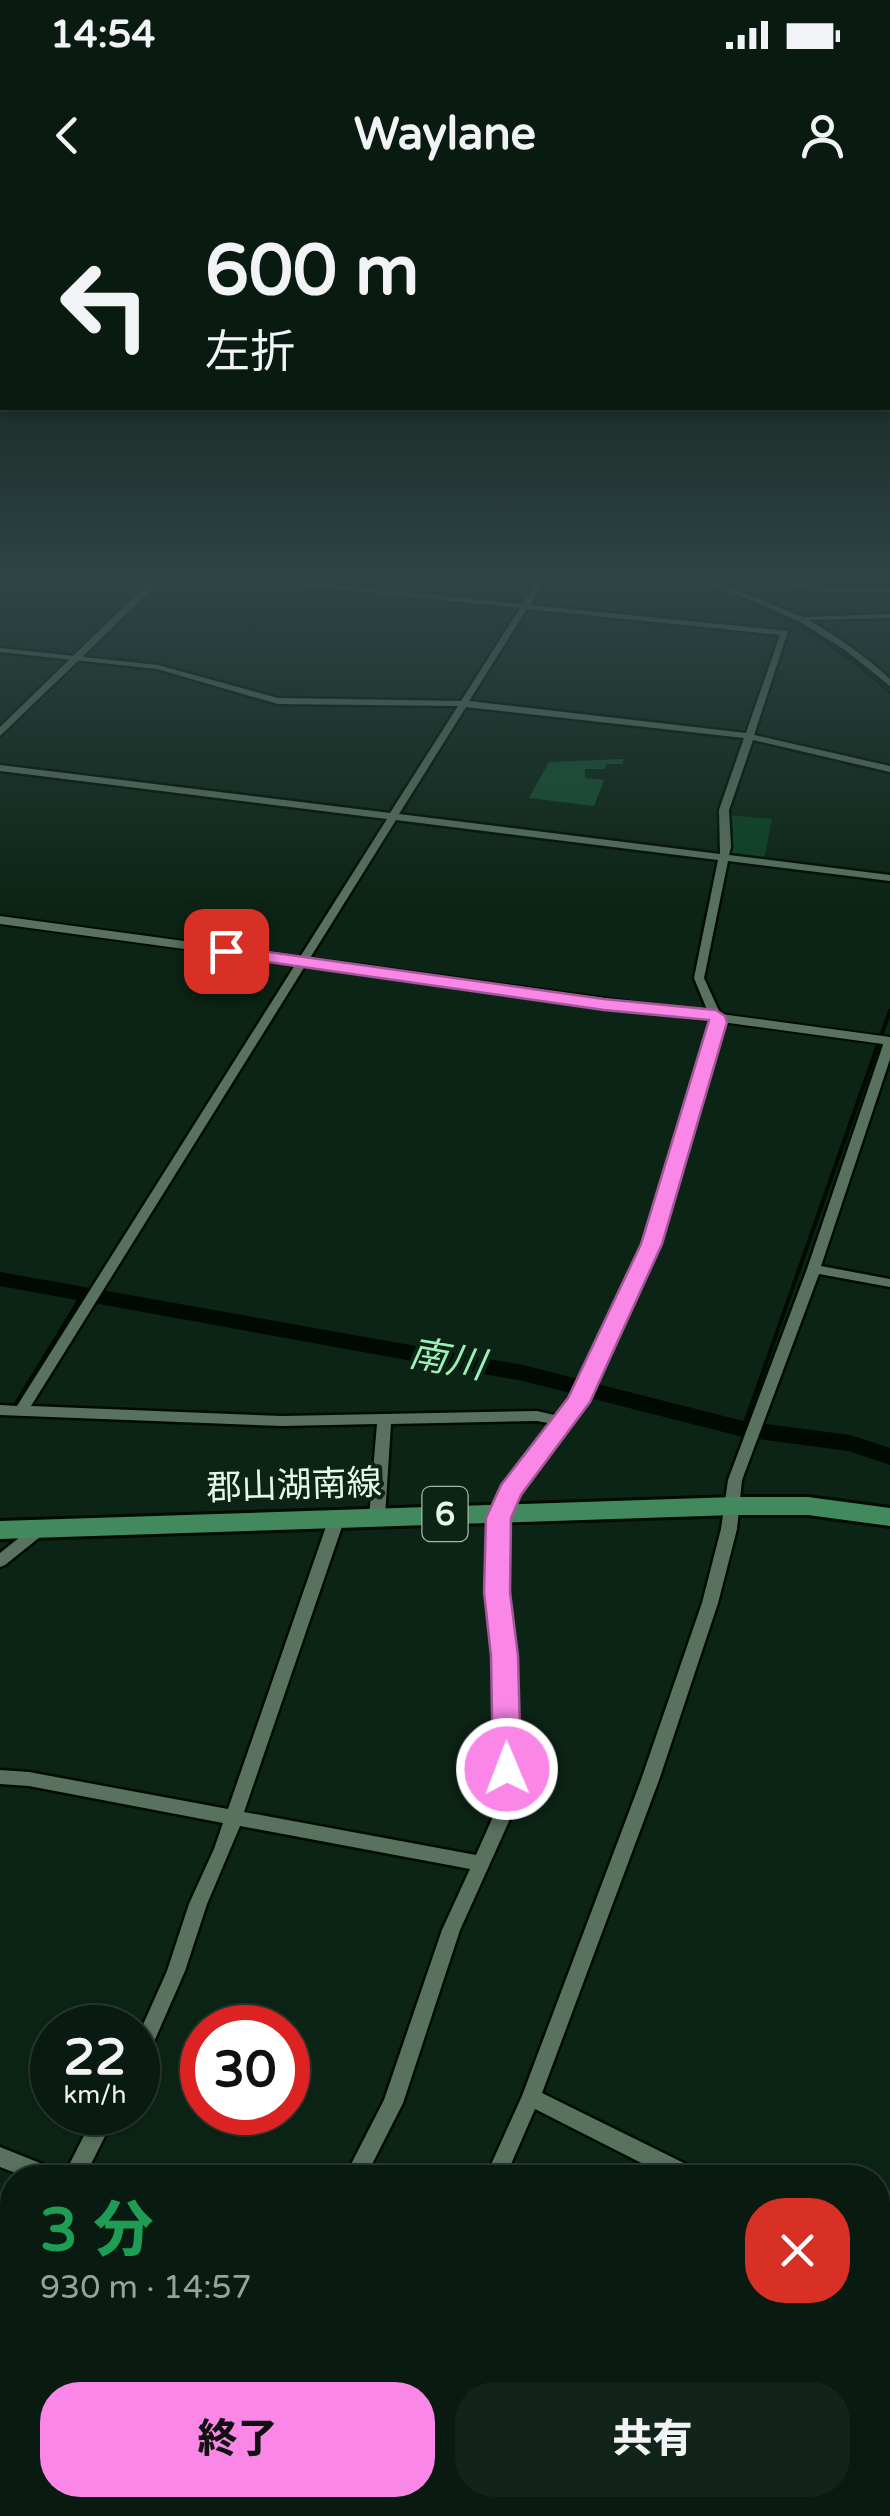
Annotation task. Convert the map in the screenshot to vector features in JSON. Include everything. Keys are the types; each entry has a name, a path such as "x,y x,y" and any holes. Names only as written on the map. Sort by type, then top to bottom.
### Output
{"main road":[{"name":"郡山湖南線","path":"0,1530 734,1506 808,1506 890,1517"}],"street":[{"path":"0,733 44,690"},
{"path":"240,690 278,701 463,704 750,736 890,769"},
{"path":"20,1412 472,690"},
{"path":"361,2165 393,2103 436,1972 479,1863 505,1810 505,1656 497,1592 498,1522 510,1491 565,1422 586,1386 652,1244 718,1022 700,970 724,857 724,810 766,690"},
{"path":"0,768 890,878"},
{"path":"0,920 890,1042 814,1269 735,1480 734,1506 710,1603 650,1780 501,2165"},
{"path":"814,1269 890,1284"},
{"path":"0,1410 282,1421 510,1416 565,1422"},
{"path":"377,1517 384,1419"},
{"path":"160,2007 233,1818 337,1518"},
{"path":"0,1560 40,1529"},
{"path":"0,1777 29,1779 479,1863"},
{"path":"530,2096 667,2165"},
{"path":"80,2165 96,2135"}],"green space":[{"path":"624,759 622,764 607,764 605,769 585,769 585,778 604,780 594,806 529,798 549,762"},
{"path":"728,815 772,819 764,860 729,855"}],"waterway":[{"path":"887,690 890,693"},
{"path":"881,1036 890,1011"},
{"path":"743,1429 879,1042"},
{"name":"南川","path":"0,1279 523,1373 743,1429 850,1443 890,1457"},
{"path":"15,1405 83,1294"}],"route":[{"path":"226,951 716,1016 718,1022 652,1244 578,1402 510,1491 498,1518 497,1592 505,1656 507,1769"}]}
